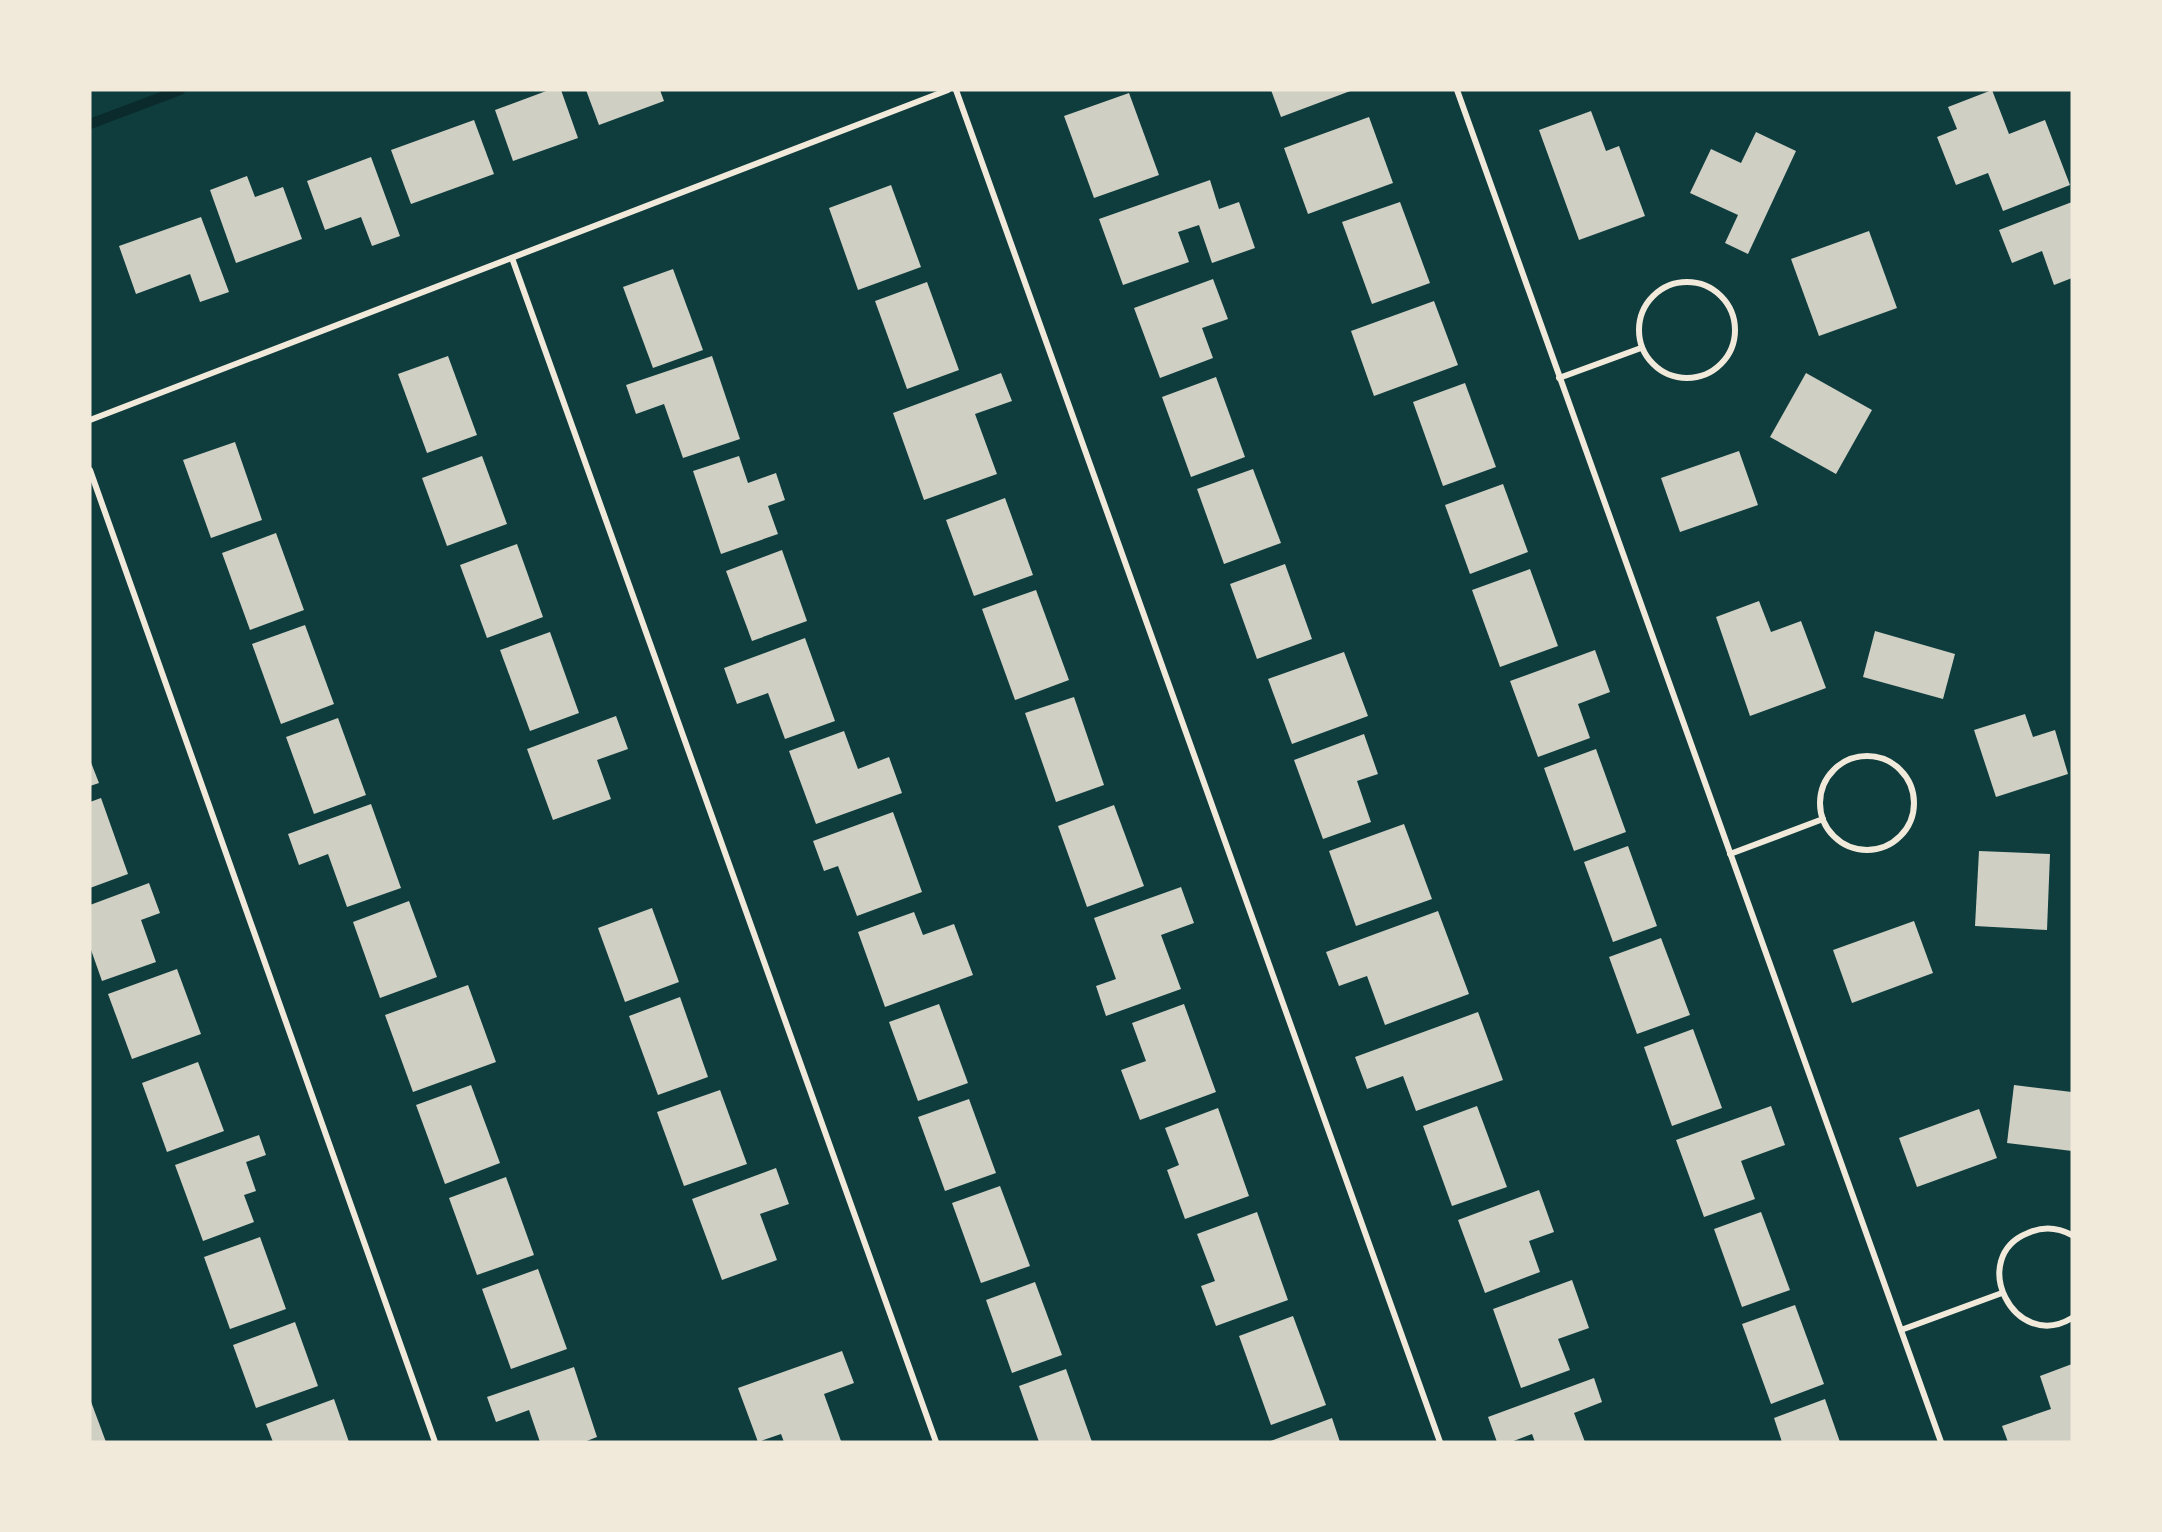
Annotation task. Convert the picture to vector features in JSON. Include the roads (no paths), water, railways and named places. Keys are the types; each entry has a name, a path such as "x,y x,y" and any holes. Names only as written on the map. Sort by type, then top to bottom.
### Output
{"street":[{"path":"90,420 948,90"},
{"path":"956,90 1440,1442"},
{"path":"1457,90 1941,1442"},
{"path":"512,258 936,1442"},
{"path":"1685,281 1700,283 1714,289 1725,300 1732,314 1735,330 1732,347 1724,361 1703,375 1679,378 1663,372 1650,362 1641,348 1639,324 1646,303 1656,291 1669,284 1685,281"},
{"path":"1559,378 1641,348"},
{"path":"90,470 435,1442"},
{"path":"1852,758 1882,758 1905,776 1912,790 1914,805 1911,821 1902,835 1889,845 1874,850 1858,849 1843,843 1831,833 1823,819 1820,804 1829,776 1839,765 1852,758"},
{"path":"1730,854 1823,819"},
{"path":"2072,1235 2054,1228 2038,1228 2022,1235 2010,1246 2002,1260 2000,1277 2002,1293 2010,1307 2021,1317 2035,1323 2051,1325 2072,1318"},
{"path":"1901,1330 2002,1293"}],"waterway":[{"path":"90,124 180,90"}]}
